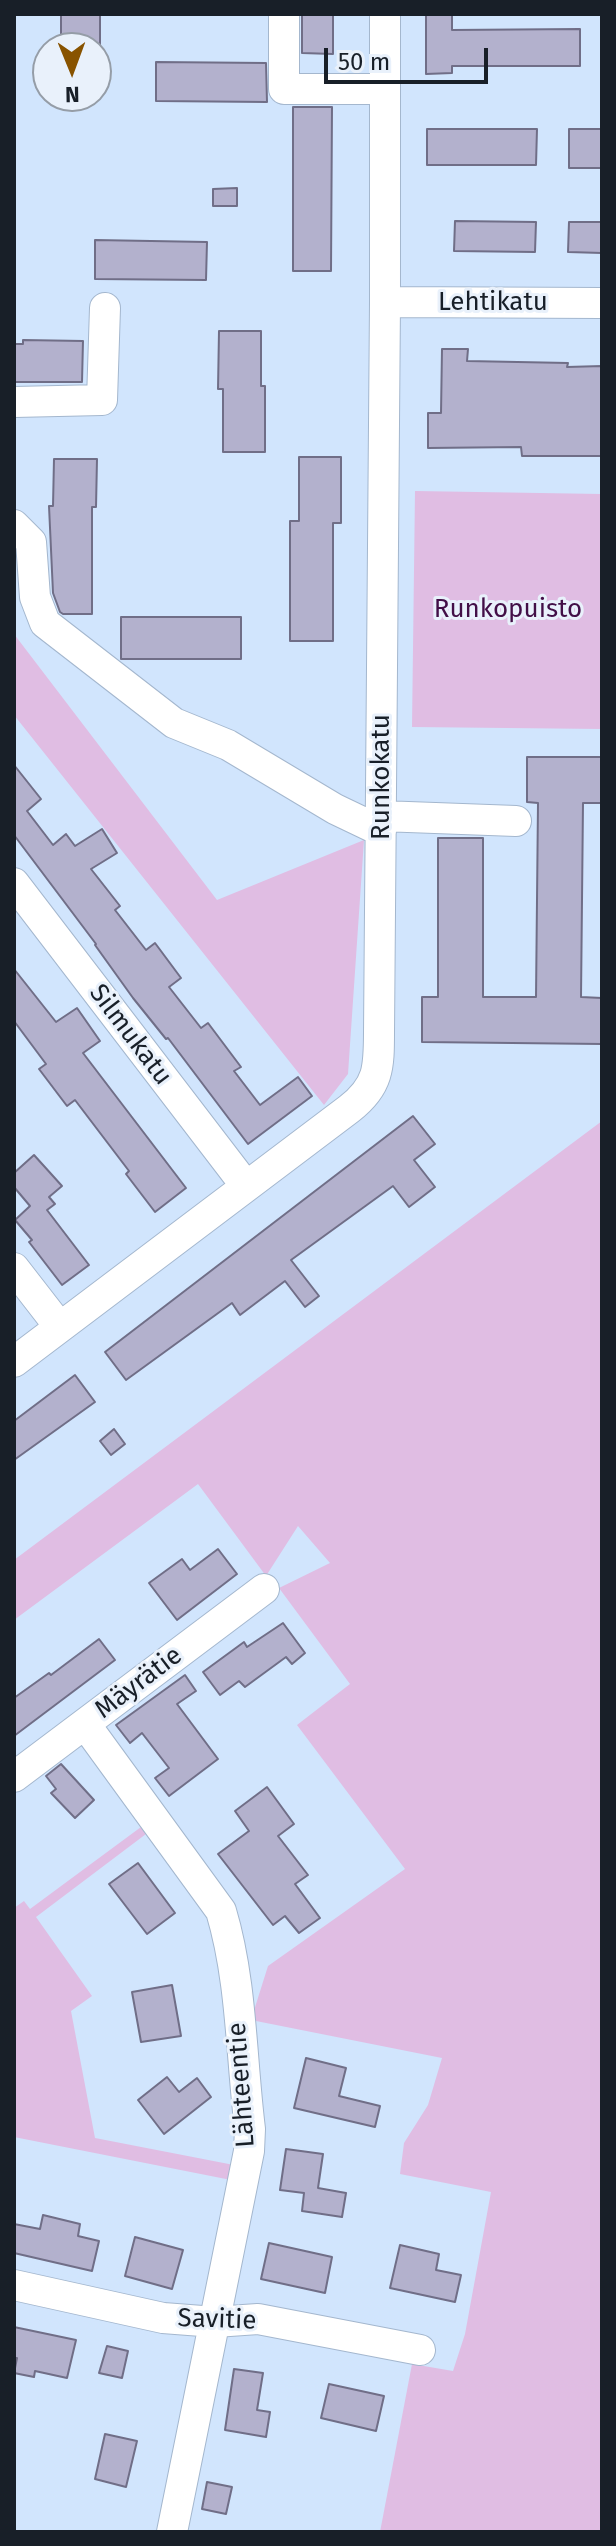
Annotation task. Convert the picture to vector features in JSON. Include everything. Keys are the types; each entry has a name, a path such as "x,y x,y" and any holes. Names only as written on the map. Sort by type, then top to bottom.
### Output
{"street":[{"path":"284,14 284,89 384,89"},
{"name":"Runkokatu","path":"14,1362 354,1105 374,1083 379,1064 385,14"},
{"name":"Lehtikatu","path":"385,302 602,303"},
{"path":"14,402 102,400 105,308"},
{"path":"14,525 31,542 35,597 45,623 174,723 228,745 335,809 381,824 516,821"},
{"name":"Silmukatu","path":"14,883 246,1186"},
{"path":"14,1268 59,1326"},
{"name":"Mäyrätie","path":"14,1777 264,1589"},
{"name":"Lähteentie","path":"85,1724 221,1911 229,1937 246,1971 250,2141 172,2532"},
{"name":"Savitie","path":"14,2285 163,2318 215,2322 258,2319 420,2350"}],"green space":[{"name":"Runkopuisto","path":"415,491 602,494 602,729 412,727"},
{"path":"14,634 217,900 364,840 348,1074 324,1105 14,715"},
{"path":"602,1121 602,2532 380,2532 412,2364 453,2371 465,2334 491,2192 400,2174 404,2143 428,2105 442,2058 251,2020 268,1966 405,1869 297,1725 350,1684 279,1588 330,1563 298,1526 266,1576 198,1484 14,1620 14,1560"},
{"path":"141,1827 146,1834 36,1917 92,1996 71,2011 95,2138 234,2165 231,2180 14,2137 14,1908 24,1901 30,1909"}],"building":[{"path":"61,14 100,14 100,32 61,32"},
{"path":"302,14 333,14 333,54 302,53"},
{"path":"426,14 452,14 452,30 580,29 580,66 452,66 452,73 426,74"},
{"path":"156,62 266,63 267,102 156,101"},
{"path":"293,107 332,107 331,271 293,271"},
{"path":"427,129 537,129 536,165 427,165"},
{"path":"569,129 602,129 602,168 569,168"},
{"path":"237,188 237,206 213,206 213,189"},
{"path":"455,221 536,222 535,252 454,251"},
{"path":"569,222 602,222 602,253 568,252"},
{"path":"95,240 207,242 206,280 95,279"},
{"path":"219,331 261,331 265,452 223,452 223,389 218,389"},
{"path":"23,340 83,341 82,382 14,382 14,344 23,344"},
{"path":"442,349 468,349 467,361 602,366 602,456 522,456 521,447 428,448 428,413 441,413"},
{"path":"299,457 341,457 341,523 333,523 333,641 290,641 290,521 299,521"},
{"path":"54,459 97,459 96,507 92,507 92,614 63,614 53,593 49,506 53,506"},
{"path":"121,617 241,617 241,659 121,659"},
{"path":"527,757 602,757 602,803 583,803 581,997 602,998 602,1044 422,1042 422,997 438,997 438,838 483,838 483,997 536,997 538,803 527,802"},
{"path":"14,765 41,799 27,811 53,845 66,834 75,846 102,829 117,853 91,869 120,906 115,910 146,950 155,943 181,978 169,987 201,1028 208,1023 241,1067 234,1071 260,1105 298,1077 312,1096 248,1144 168,1038 133,998 14,835"},
{"path":"14,969 56,1022 77,1008 100,1041 83,1053 186,1188 155,1212 126,1174 129,1171 75,1100 67,1106 39,1069 46,1064 14,1021"},
{"path":"413,1116 435,1144 414,1160 435,1187 409,1207 393,1186 291,1260 319,1296 305,1307 285,1281 240,1315 232,1303 126,1380 105,1352"},
{"path":"34,1155 62,1186 49,1197 55,1204 47,1210 89,1265 62,1285 15,1220 30,1206 14,1187 14,1173"},
{"path":"75,1375 95,1402 14,1460 14,1421"},
{"path":"114,1429 125,1444 111,1455 100,1441"},
{"path":"218,1549 237,1574 177,1620 149,1583 182,1559 190,1570"},
{"path":"283,1623 305,1653 292,1664 286,1657 245,1687 239,1681 220,1695 203,1672 244,1642 247,1647"},
{"path":"99,1639 115,1660 14,1736 14,1698"},
{"path":"185,1675 196,1691 177,1704 218,1759 169,1796 155,1778 169,1768 142,1733 130,1743 116,1725"},
{"path":"61,1764 94,1800 75,1818 51,1793 56,1789 46,1776"},
{"path":"267,1787 294,1824 278,1836 308,1875 295,1884 320,1918 299,1933 285,1916 273,1925 218,1854 249,1831 235,1811"},
{"path":"138,1863 175,1913 147,1934 109,1884"},
{"path":"172,1985 181,2036 141,2042 132,1992"},
{"path":"306,2058 346,2068 339,2096 380,2106 375,2127 294,2108"},
{"path":"167,2077 179,2092 197,2078 211,2097 164,2134 138,2100"},
{"path":"286,2149 323,2154 318,2188 346,2193 342,2217 302,2211 304,2193 280,2190"},
{"path":"43,2215 80,2224 78,2236 99,2241 92,2271 14,2253 14,2224 40,2229"},
{"path":"135,2237 183,2250 172,2289 125,2276"},
{"path":"269,2243 332,2257 325,2293 261,2279"},
{"path":"400,2245 439,2254 436,2270 461,2275 455,2302 390,2288"},
{"path":"14,2327 76,2340 67,2378 35,2371 34,2377 14,2373 17,2358 14,2358"},
{"path":"107,2346 128,2351 122,2378 99,2373"},
{"path":"234,2369 263,2373 257,2410 270,2412 266,2437 225,2430"},
{"path":"329,2384 384,2396 376,2431 321,2418"},
{"path":"105,2434 137,2441 126,2487 95,2479"},
{"path":"207,2482 232,2487 226,2514 202,2509"}]}
